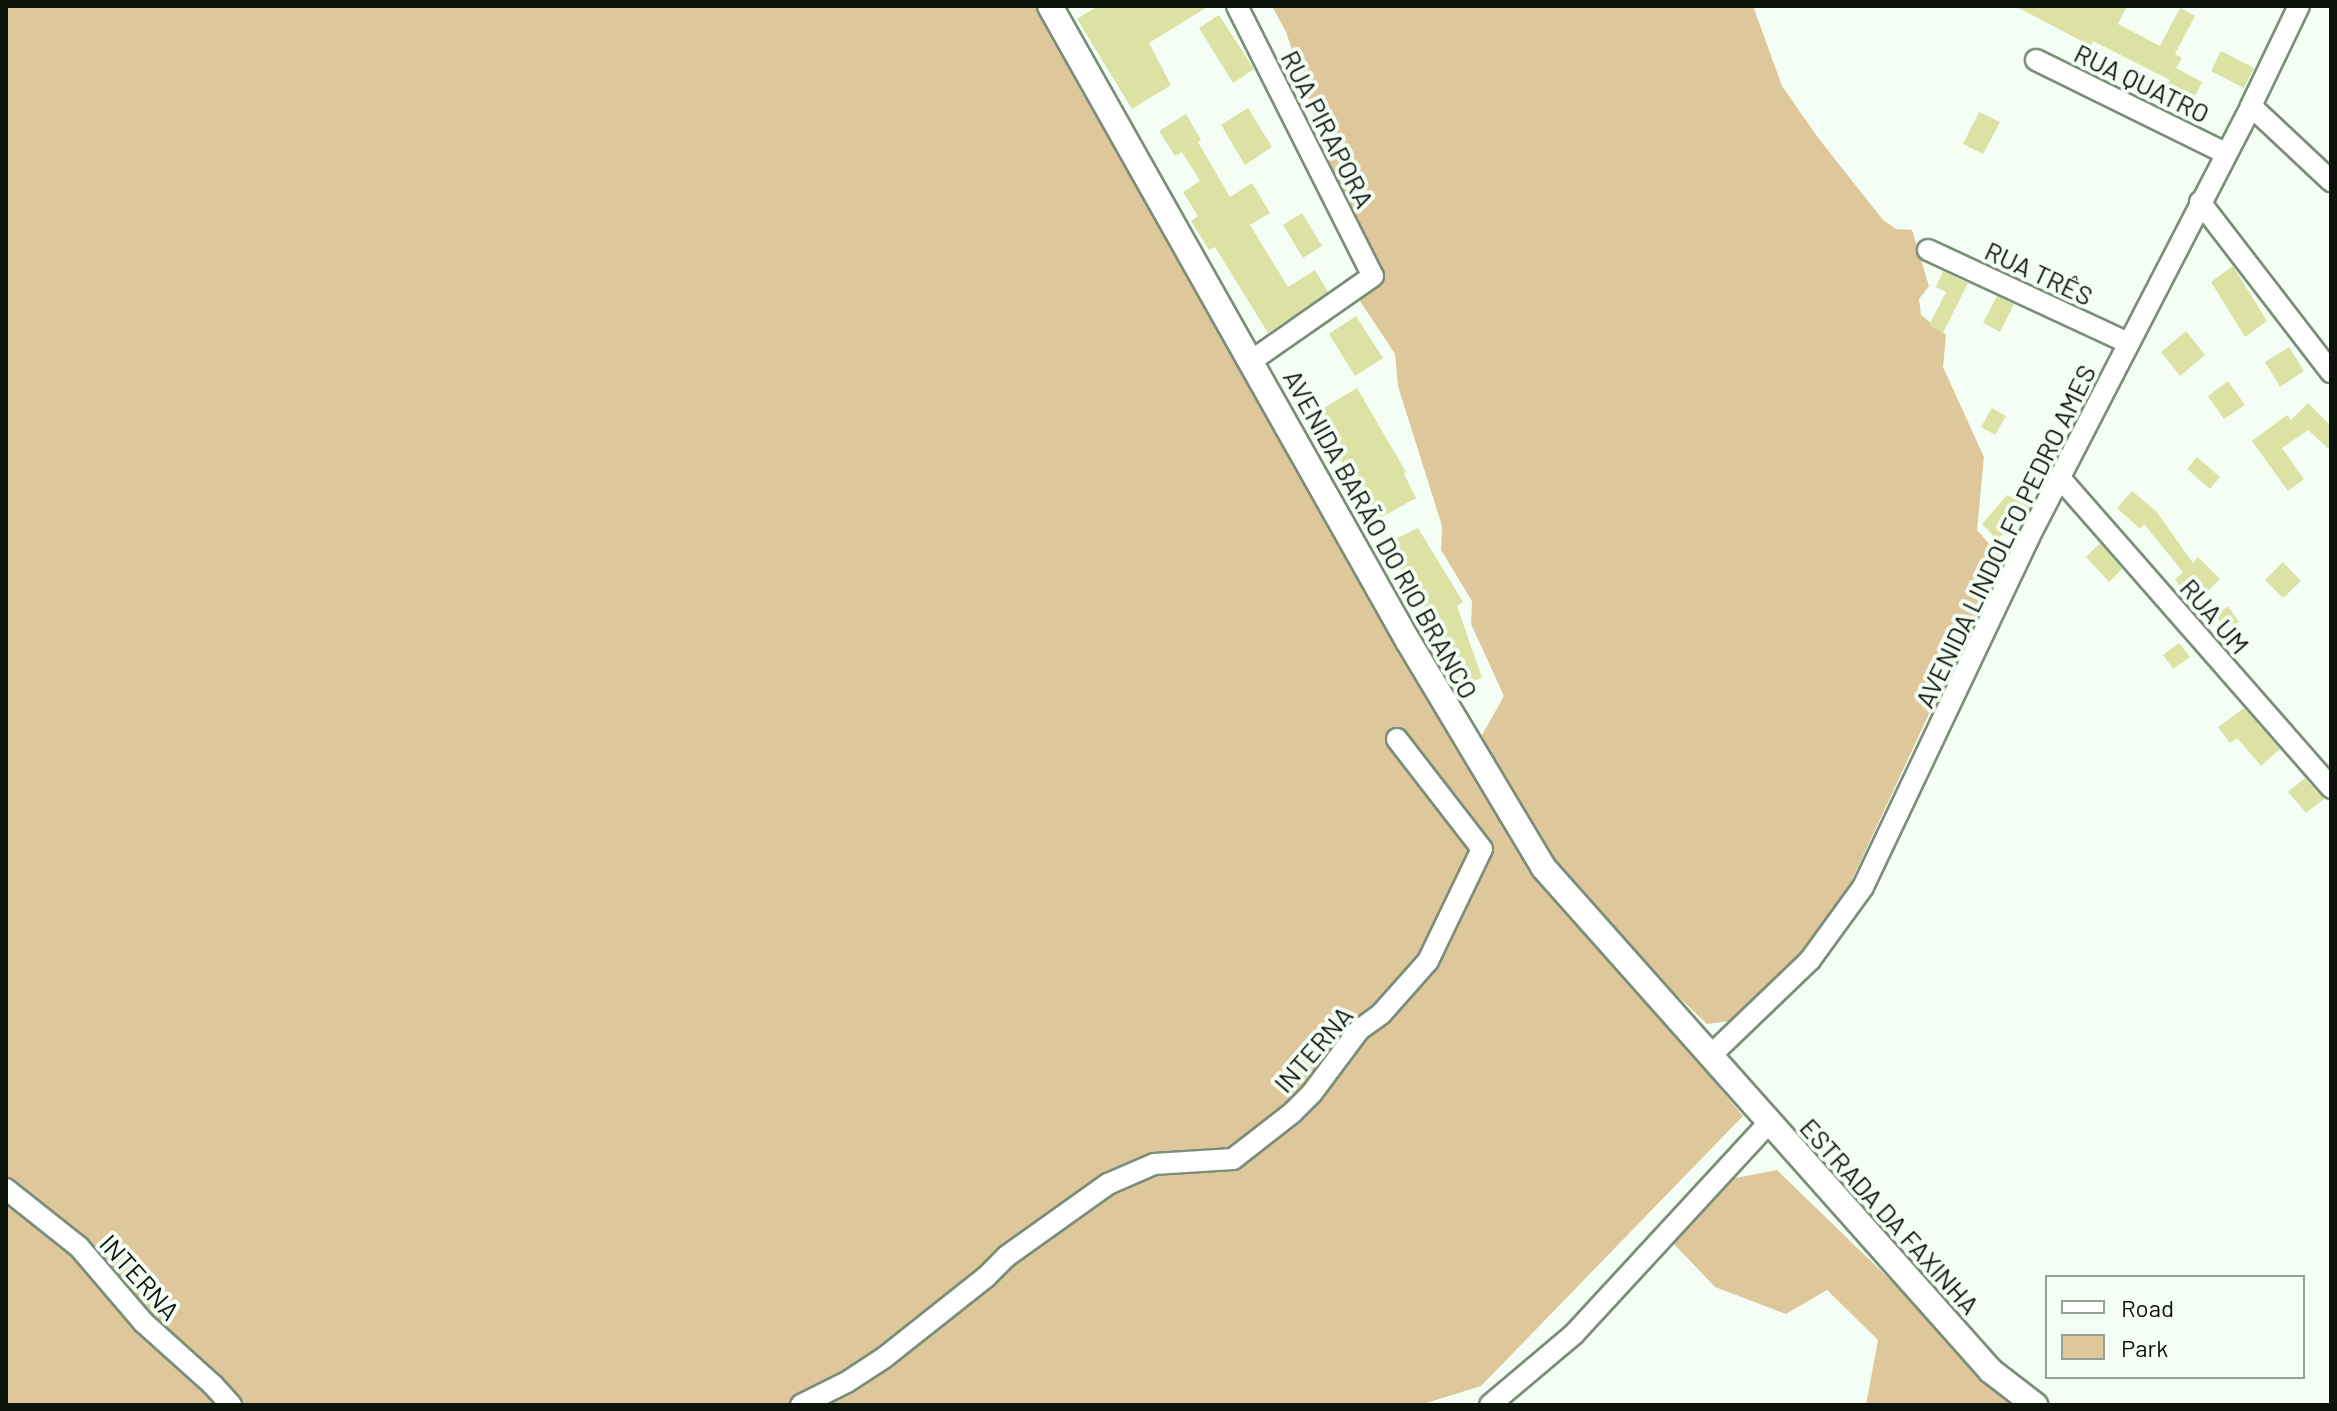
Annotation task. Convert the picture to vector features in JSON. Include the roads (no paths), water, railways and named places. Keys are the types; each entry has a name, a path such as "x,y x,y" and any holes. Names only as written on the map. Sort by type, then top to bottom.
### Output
{"street":[{"name":"RUA PIRAPORA","path":"1237,6 1373,276 1251,361"},
{"name":"AVENIDA LINDOLFO PEDRO AMES","path":"1710,1056 1810,960 1863,887 2060,478 2299,6"},
{"name":"AVENIDA BARÃO DO RIO BRANCO","path":"1052,7 1416,654 1543,867 1710,1056"},
{"name":"RUA QUATRO","path":"2036,60 2225,153"},
{"path":"2251,106 2331,181"},
{"path":"2200,202 2331,372"},
{"name":"RUA TRÊS","path":"1928,250 2128,343"},
{"name":"RUA UM","path":"2060,478 2331,788"},
{"name":"INTERNA","path":"801,1405 847,1382 885,1357 1045,1226 1108,1184 1154,1164 1233,1159 1292,1113 1312,1093 1359,1030 1381,1014 1428,961 1482,849 1397,739"},
{"name":"ESTRADA DA FAXINHA","path":"1710,1056 1991,1371 2035,1405"},
{"path":"1490,1405 1574,1334 1769,1123"},
{"name":"INTERNA","path":"6,1189 79,1247 143,1322 231,1405"}]}
